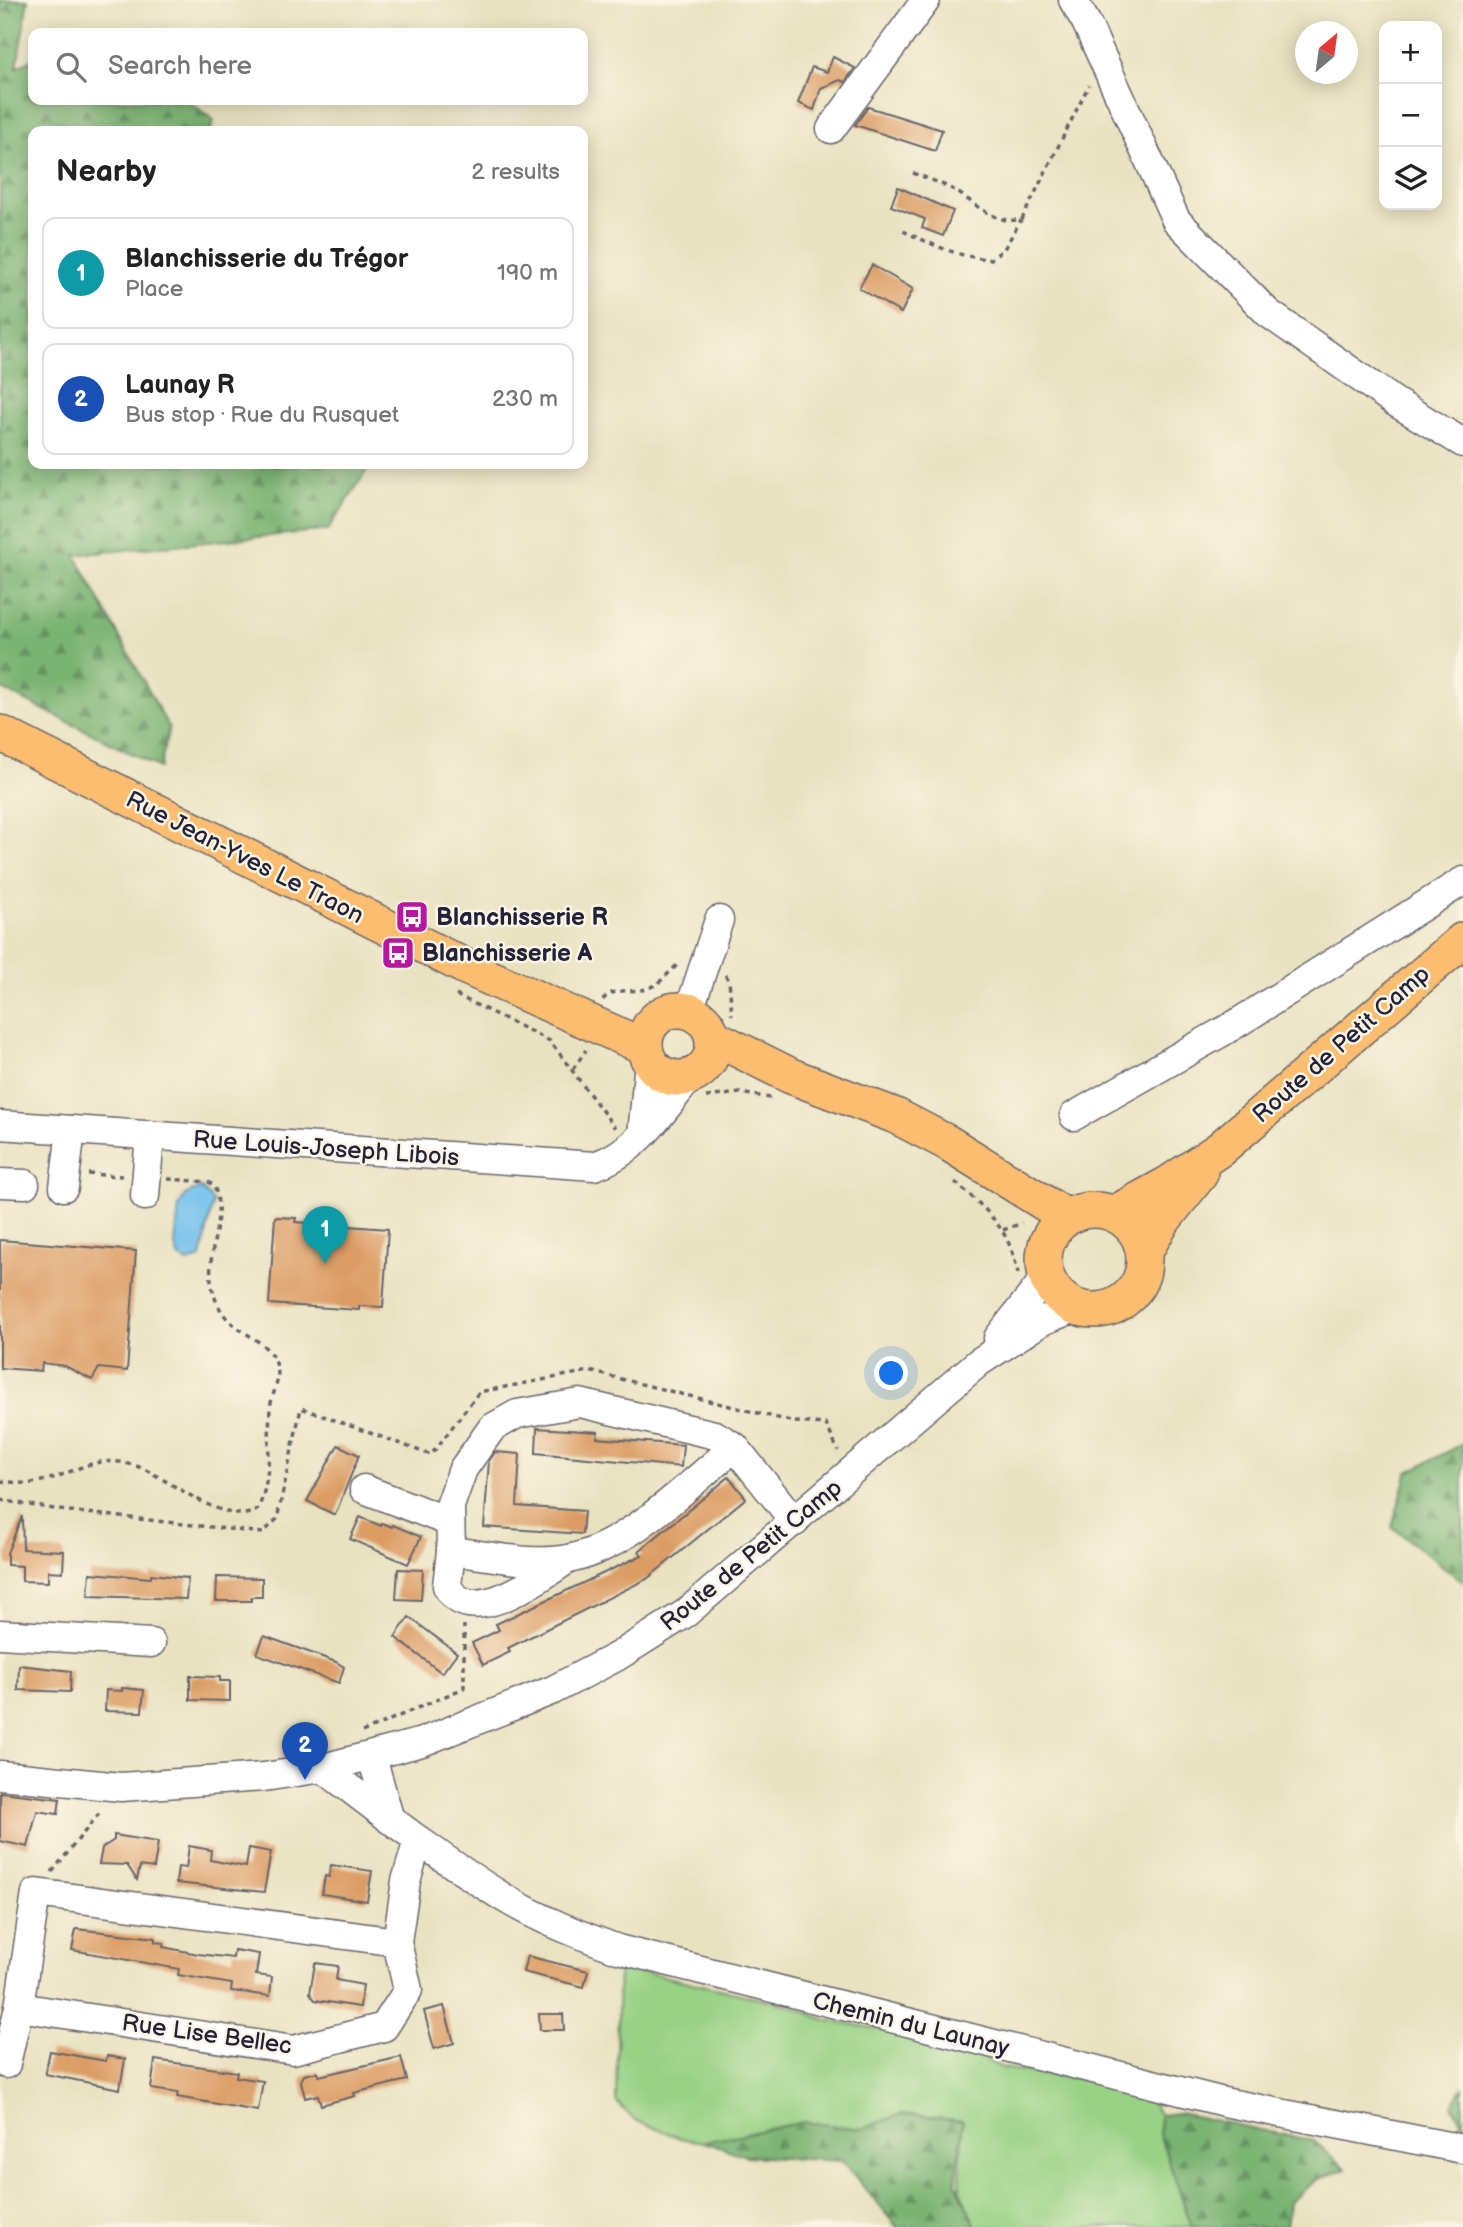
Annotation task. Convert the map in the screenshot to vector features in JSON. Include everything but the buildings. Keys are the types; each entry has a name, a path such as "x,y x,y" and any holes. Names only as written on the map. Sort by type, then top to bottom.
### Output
{"main road":[{"name":"Rue Jean-Yves Le Traon","path":"0,733 468,968 551,1006 598,1019"},
{"name":"Route de Petit Camp","path":"1115,1213 1168,1184 1220,1149 1463,940"},
{"path":"650,1042 669,1010 689,1011 706,1024 703,1060"},
{"path":"598,1019 650,1042 663,1074 672,1077 703,1060 790,1076 896,1116 958,1149 1067,1217"},
{"name":"Route de Petit Camp","path":"1144,1252 1164,1219 1220,1149"},
{"path":"988,1170 1046,1261 1062,1300 1077,1307 1099,1310 1115,1306 1128,1297 1138,1284 1144,1269 1144,1252 1131,1226 1115,1213 1083,1210 1067,1217 1055,1227 1046,1261"}],"street":[{"path":"831,129 926,0"},
{"path":"1073,0 1176,220 1268,313 1395,402 1463,443"},
{"path":"1074,1116 1231,1027 1463,881"},
{"path":"689,1011 719,920"},
{"path":"642,1135 650,1042"},
{"name":"Rue Louis-Joseph Libois","path":"0,1125 594,1166 612,1160 642,1135 703,1060"},
{"path":"65,1180 71,1130"},
{"path":"146,1187 150,1135"},
{"name":"Route de Petit Camp","path":"979,1362 1046,1261"},
{"name":"Route de Petit Camp","path":"0,1775 121,1787 264,1777 323,1768 365,1748 422,1742 553,1690 618,1656 686,1614 979,1362 1042,1321 1077,1307"},
{"path":"735,1447 620,1540 568,1559 536,1581 484,1605 459,1602 447,1586 453,1490 463,1469 492,1428 517,1414 580,1403 715,1435 735,1447 795,1522"},
{"path":"364,1489 450,1521"},
{"path":"451,1551 529,1559 568,1559"},
{"path":"0,1634 151,1643"},
{"path":"365,1748 390,1820"},
{"name":"Chemin du Launay","path":"323,1768 418,1840 508,1900 563,1928 656,1961 1224,2102 1463,2149"},
{"path":"6,2064 19,2007 36,1893 397,1942 406,1881 418,1840"},
{"name":"Rue Lise Bellec","path":"19,2007 293,2050 384,2027 408,1990 397,1942"}],"path":[{"path":"903,231 971,259 991,259 1003,249 1022,219 1102,58"},
{"path":"913,173 952,188 988,213 1009,222 1022,219"},
{"path":"573,1069 594,1036 605,997 615,992 648,989 664,980 688,958 706,959"},
{"path":"0,1481 34,1483 105,1460 148,1471 195,1498 221,1509 244,1514 258,1509 265,1492 271,1404 278,1375 276,1363 265,1349 226,1320 216,1303 210,1267 218,1211 214,1186 209,1182 146,1187 65,1180"},
{"path":"0,1500 264,1533 277,1519 301,1408 431,1455 479,1392 589,1371 794,1422 826,1424 842,1459"},
{"path":"365,1748 369,1727 426,1706 464,1688 464,1625 459,1602"},
{"path":"36,1893 121,1787"}],"green space":[{"path":"0,0 28,0 17,67 28,62 28,105 194,105 214,120 212,126 28,126 28,469 368,469 328,530 75,555 169,728 160,768 0,688"},
{"path":"1463,1444 1463,1582 1392,1527 1408,1472"},
{"path":"619,1966 792,2006 825,2020 890,2031 971,2052 1002,2068 1100,2082 1150,2101 1160,2115 1159,2133 1192,2227 976,2227 960,2190 962,2121 901,2114 862,2129 804,2122 704,2142 680,2138 634,2120 616,2101"},
{"path":"1463,2088 1463,2126 1452,2105"},
{"path":"1179,2113 1314,2141 1346,2169 1318,2179 1289,2202 1286,2227 1192,2227 1159,2133 1160,2115"},
{"path":"901,2114 963,2121 956,2183 976,2227 897,2227 842,2161 746,2156 704,2142 804,2122 862,2129"}],"water":[{"path":"201,1188 213,1201 201,1258 188,1262 178,1256 175,1245 179,1207 185,1195"}],"place":[{"name":"Blanchisserie R","path":"412,917"},
{"name":"Blanchisserie A","path":"398,953"},
{"name":"Blanchisserie du Trégor","path":"325,1264"},
{"name":"Launay R","path":"305,1780"}]}
